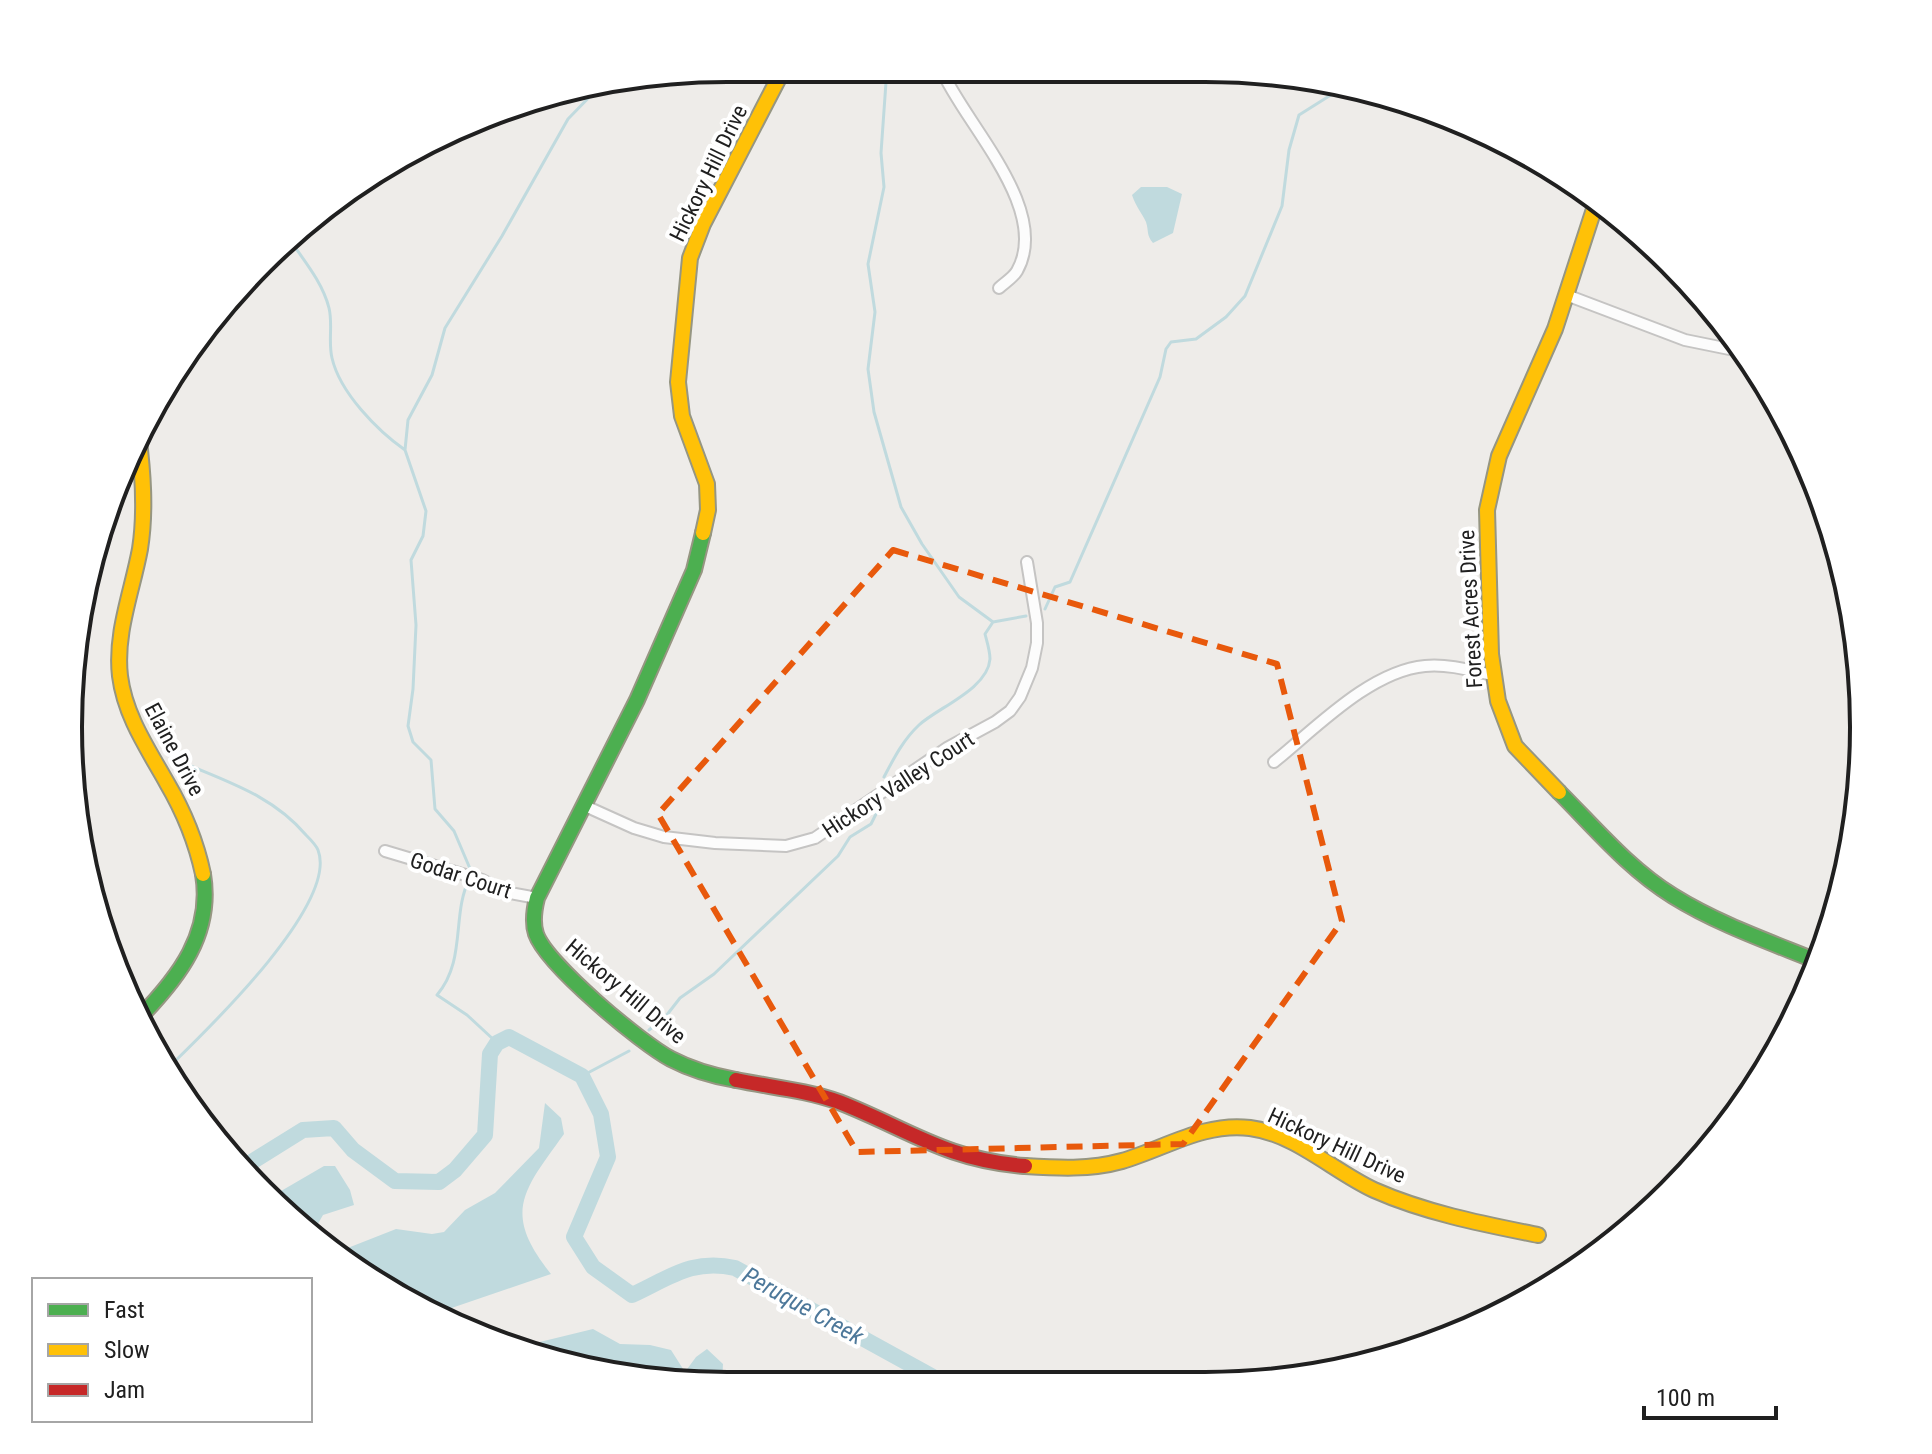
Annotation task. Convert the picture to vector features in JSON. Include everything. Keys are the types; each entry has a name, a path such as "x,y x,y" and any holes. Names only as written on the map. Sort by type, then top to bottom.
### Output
{"street":[{"name":"Hickory Hill Drive","path":"777,82 703,224 690,258 678,382 682,416 707,484 708,510 694,570 643,687 537,898 532,925 535,937 547,953 654,1048 687,1067 709,1075 816,1095 846,1104 960,1155 1069,1167 1100,1165 1129,1159 1204,1131 1227,1126 1255,1129 1277,1137 1374,1190 1443,1213 1538,1235"},
{"path":"948,82 1017,196 1023,227 1022,257 1016,273 999,288"},
{"name":"Forest Acres Drive","path":"1593,212 1569,296 1509,431 1490,488 1487,523 1493,675 1497,702 1515,746 1625,860 1672,896 1807,957"},
{"path":"1569,296 1685,340 1727,349"},
{"name":"Elaine Drive","path":"141,460 143,524 140,550 123,618 120,673 135,729 188,821 202,862 206,898 197,941 184,965 147,1008"},
{"name":"Hickory Valley Court","path":"583,805 634,828 664,837 786,846 815,838 947,748 1010,711 1020,697 1032,668 1037,643 1037,623 1027,562"},
{"path":"1274,762 1346,703 1398,674 1423,666 1451,666 1493,675"},
{"name":"Godar Court","path":"385,851 482,880 505,892 537,898"}],"highlighted area":[{"path":"893,550 1277,664 1342,921 1183,1144 857,1152 658,814"}],"water":[{"path":"1141,187 1167,187 1182,194 1173,233 1153,243 1132,195"},
{"path":"545,1103 561,1118 564,1134 529,1187 523,1217 526,1234 551,1274 450,1309 404,1286 347,1248 396,1229 432,1234 444,1232 465,1210 495,1193 539,1148"},
{"path":"324,1166 335,1166 350,1190 354,1205 323,1215 317,1225 280,1192"},
{"path":"593,1329 620,1344 650,1345 671,1350 684,1371 601,1360 536,1343"},
{"path":"707,1349 723,1364 723,1372 686,1371"}],"waterway":[{"path":"886,82 881,153 884,187 868,264 875,312 868,369 874,412 901,507 959,597 993,622 1026,616"},
{"path":"1045,609 1055,587 1070,582 1160,377 1166,349 1171,342 1196,339 1226,317 1245,296 1282,206 1289,150 1299,115 1332,94"},
{"path":"471,871 454,831 435,809 431,760 413,742 408,726 416,625 411,560 423,536 426,511 405,450 408,420 432,375 445,328 502,236 568,119 590,97"},
{"path":"296,248 314,274 326,299 330,314 332,358 343,384 372,422 405,450"},
{"path":"884,777 895,756 919,725 981,680 990,659 985,634 993,622"},
{"path":"175,1061 238,997 290,933 309,902 319,873 318,850 294,822 251,792 186,764"},
{"path":"649,1030 666,1016 680,998 714,974 838,856 850,837 871,824 880,806"},
{"path":"470,878 461,906 452,967 437,995 467,1015 494,1040 509,1037"},
{"name":"Peruque Creek","path":"251,1162 303,1130 334,1128 353,1150 395,1181 439,1182 455,1170 485,1135 490,1054 497,1043 509,1037 582,1076 601,1114 608,1157 574,1237 593,1267 632,1295 682,1271 706,1266 735,1268 924,1372"},
{"path":"582,1076 629,1051"}],"traffic: fast":[{"path":"703,533 694,570 637,700 537,898 534,920 536,934 558,964 596,1002 639,1037 679,1063 736,1080"},
{"path":"1559,792 1627,861 1673,896 1726,924 1807,957"},
{"path":"147,1009 180,970 198,935 205,895 203,874"}],"traffic: slow":[{"path":"703,533 708,510 707,484 682,416 678,382 690,258 703,224 777,82"},
{"path":"1559,792 1515,746 1498,701 1491,654 1487,510 1499,456 1555,329 1593,212"},
{"path":"140,460 143,520 140,549 122,628 120,676 132,718 184,816 203,874"},
{"path":"1025,1166 1074,1168 1110,1164 1200,1133 1233,1127 1250,1128 1299,1145 1359,1182 1394,1198 1455,1217 1538,1235"}],"traffic: jam":[{"path":"736,1080 826,1098 950,1150 997,1163 1025,1166"}]}
